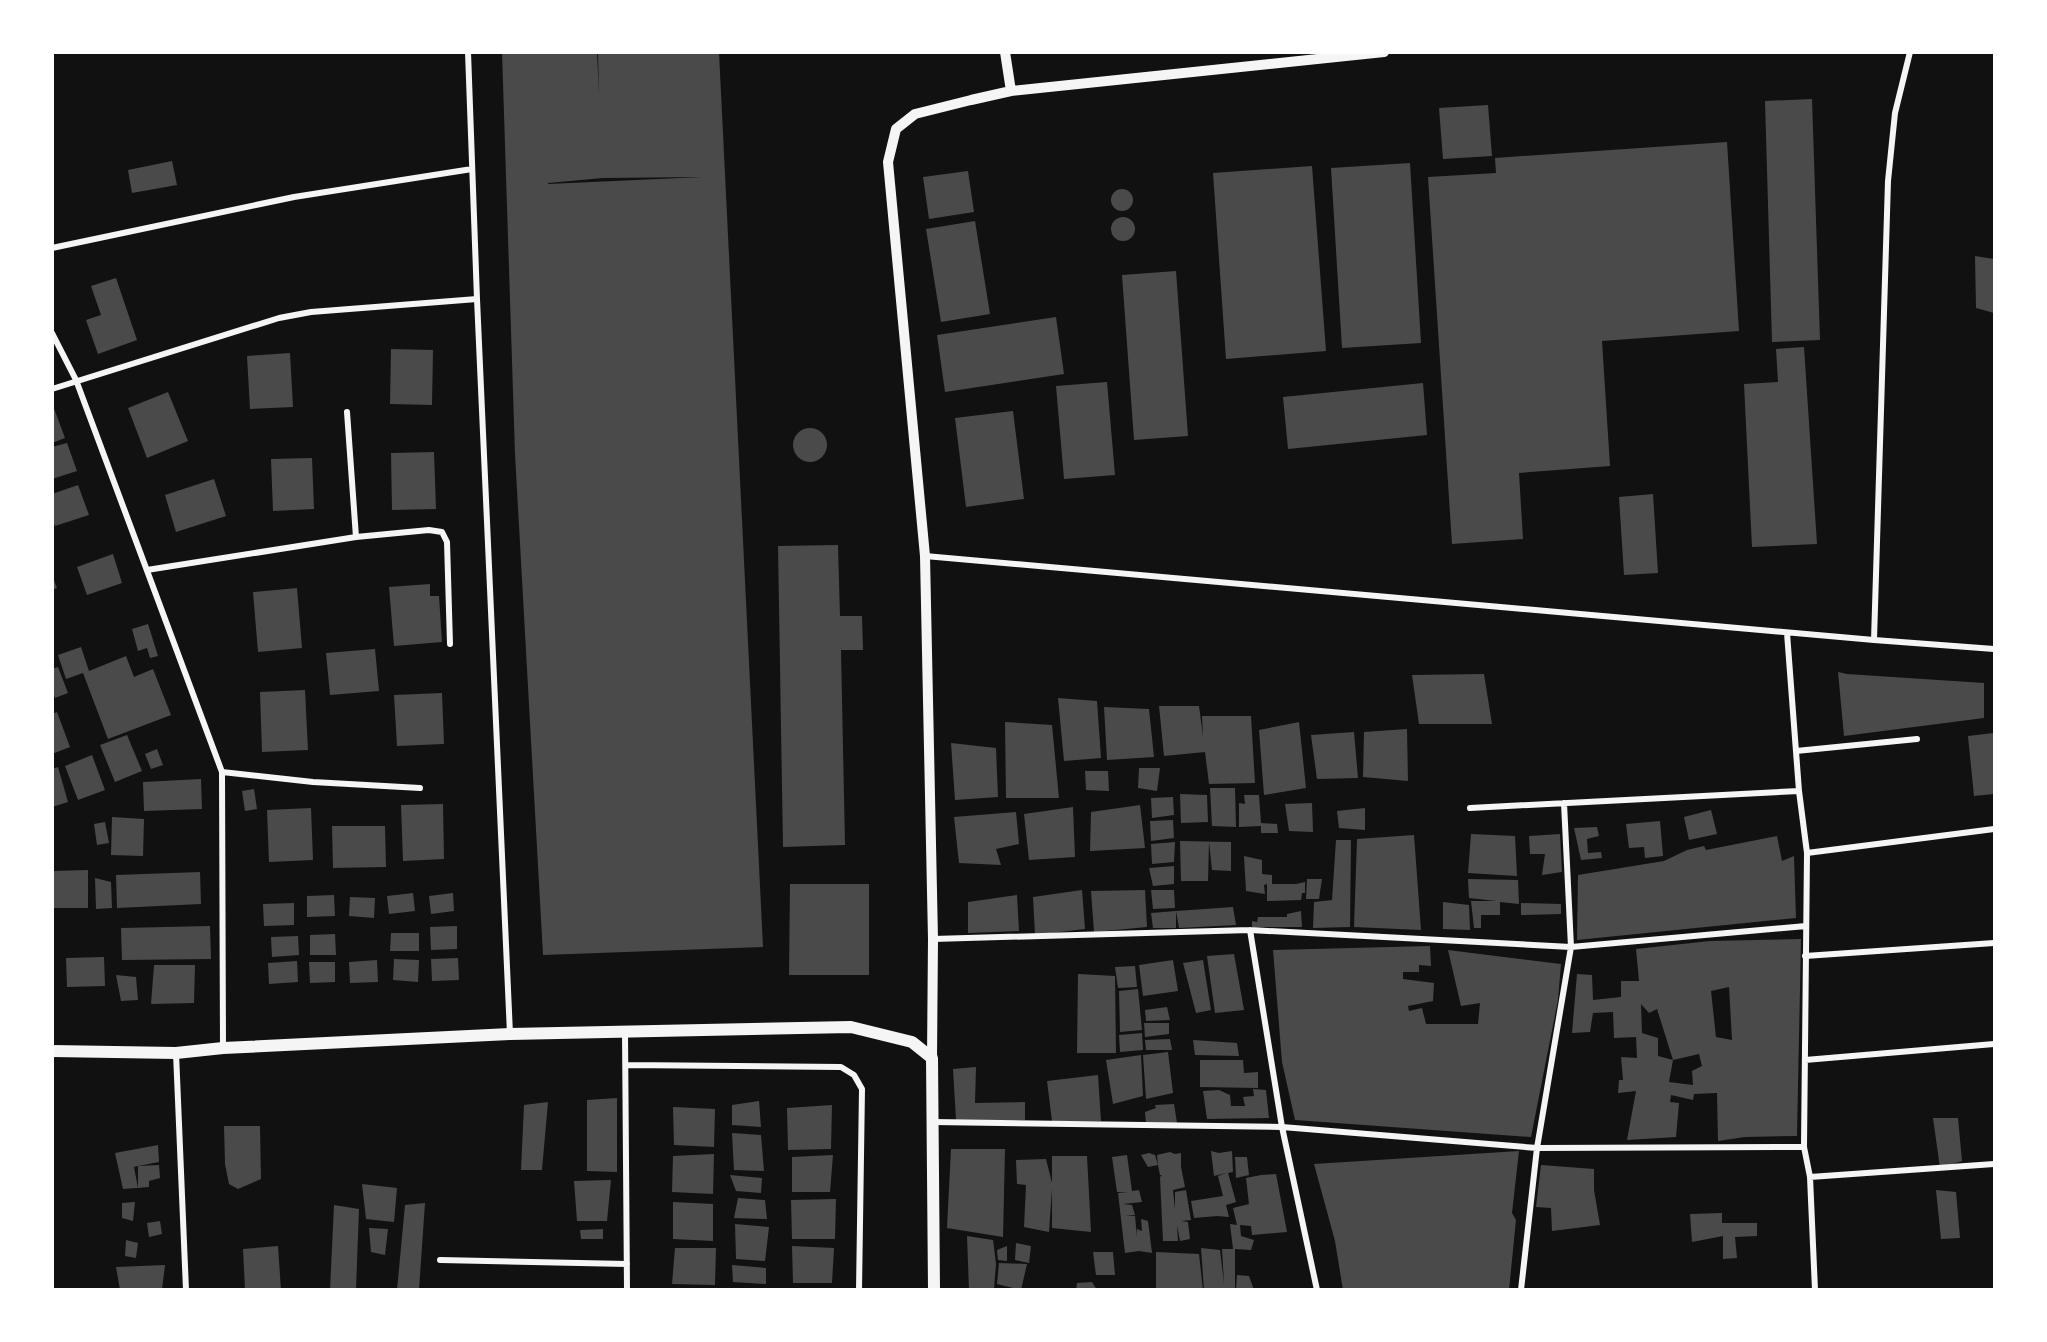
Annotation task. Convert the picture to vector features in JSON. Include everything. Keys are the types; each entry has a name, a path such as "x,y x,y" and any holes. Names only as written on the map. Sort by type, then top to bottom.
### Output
{"main road":[{"path":"52,1051 176,1053 223,1048 510,1034 851,1027 912,1042 932,1058 934,1290"}],"street":[{"path":"468,52 510,1034"},
{"path":"1005,52 1011,92"},
{"path":"932,1058 933,939 924,556 888,162 896,129 915,114 1011,92 1384,52"},
{"path":"1874,640 1888,181 1895,113 1910,52"},
{"path":"52,248 294,197 472,169"},
{"path":"52,389 279,318 311,312 477,299"},
{"path":"52,333 76,380 222,772 223,1048"},
{"path":"347,412 356,537"},
{"path":"147,570 356,537 429,530 442,532 447,542 450,645"},
{"path":"924,556 1787,633 1995,649"},
{"path":"1787,633 1799,791 1807,853 1804,1146 1810,1177 1815,1290"},
{"path":"1796,751 1917,739"},
{"path":"222,772 314,782 420,788"},
{"path":"1470,808 1799,791"},
{"path":"1521,1290 1537,1148 1571,947 1564,803"},
{"path":"1807,853 1995,829"},
{"path":"933,939 1250,930 1571,947 1806,926"},
{"path":"1250,930 1282,1127 1317,1290"},
{"path":"1805,957 1995,943"},
{"path":"625,1033 627,1290"},
{"path":"1805,1060 1995,1044"},
{"path":"176,1053 186,1290"},
{"path":"627,1065 841,1067 854,1075 862,1089 859,1290"},
{"path":"932,1122 1282,1127 1537,1148 1804,1146"},
{"path":"1810,1177 1995,1164"},
{"path":"440,1260 627,1264"}],"building":[{"path":"502,52 597,52 599,95 598,52 719,52 763,947 543,955 515,454","holes":["702,177 548,184 603,178"]},
{"path":"1812,99 1820,340 1772,342 1765,101"},
{"path":"1488,105 1492,156 1443,159 1439,108"},
{"path":"1727,142 1739,331 1602,341 1610,466 1519,473 1523,539 1452,544 1428,177 1496,173 1495,158"},
{"path":"172,161 177,185 132,193 128,170"},
{"path":"1410,163 1421,343 1342,348 1331,168"},
{"path":"1312,166 1326,351 1226,359 1213,173"},
{"path":"968,171 974,212 929,219 923,177"},
{"path":"1122,189 1130,192 1133,200 1130,208 1122,211 1114,208 1111,200 1114,192"},
{"path":"1123,217 1128,218 1134,224 1134,234 1128,240 1123,241 1118,240 1112,234 1111,229 1112,224 1118,218"},
{"path":"975,221 990,314 941,322 926,229"},
{"path":"1975,256 1994,259 1994,313 1976,308"},
{"path":"1176,271 1188,436 1134,440 1122,275"},
{"path":"116,278 137,340 98,354 86,320 101,315 91,286"},
{"path":"1056,317 1064,374 945,392 937,335"},
{"path":"1804,347 1817,544 1752,547 1744,384 1778,382 1776,349"},
{"path":"391,349 433,350 432,405 390,404"},
{"path":"290,353 293,407 250,409 247,356"},
{"path":"1107,382 1115,475 1064,479 1056,386"},
{"path":"1423,383 1427,435 1288,449 1283,397"},
{"path":"168,392 188,441 147,458 128,408"},
{"path":"52,403 65,438 52,443"},
{"path":"1013,411 1024,499 966,507 955,418"},
{"path":"810,428 822,433 827,445 822,457 810,462 798,457 793,445 798,433"},
{"path":"67,443 77,471 52,479 52,447"},
{"path":"434,452 436,509 392,510 391,453"},
{"path":"312,458 314,509 273,511 271,459"},
{"path":"214,479 226,516 176,532 165,495"},
{"path":"78,485 89,515 55,526 52,519 52,494"},
{"path":"1653,494 1658,573 1624,575 1619,497"},
{"path":"838,545 840,616 862,616 863,650 841,650 845,845 783,847 778,546"},
{"path":"113,554 122,583 87,595 77,567"},
{"path":"52,575 57,588 52,590"},
{"path":"430,584 430,596 439,596 442,642 394,646 389,587"},
{"path":"297,588 302,648 258,652 253,592"},
{"path":"148,624 158,656 150,658 147,648 138,651 132,629"},
{"path":"81,647 89,671 126,656 134,677 153,669 171,715 108,739 83,673 66,679 58,655"},
{"path":"375,649 379,691 330,695 326,653"},
{"path":"58,667 68,693 55,698 52,690 52,669"},
{"path":"1838,672 1984,683 1984,718 1844,736"},
{"path":"1484,674 1492,724 1419,724 1412,675"},
{"path":"305,690 308,750 262,752 260,692"},
{"path":"442,693 444,744 397,746 394,695"},
{"path":"1058,698 1097,701 1101,758 1064,761"},
{"path":"1159,706 1199,706 1203,736 1202,716 1251,716 1255,783 1209,784 1205,752 1164,756"},
{"path":"1104,707 1149,709 1154,757 1107,760"},
{"path":"57,712 70,747 52,754 52,714"},
{"path":"1005,722 1052,725 1059,798 1006,798"},
{"path":"1299,722 1306,788 1264,795 1259,730"},
{"path":"1407,729 1408,781 1363,777 1364,732"},
{"path":"1354,732 1358,778 1317,779 1311,735"},
{"path":"1993,733 1994,794 1974,796 1968,736"},
{"path":"127,735 142,771 115,782 100,745"},
{"path":"951,743 996,748 998,797 955,800"},
{"path":"157,749 163,765 151,769 145,754"},
{"path":"92,755 105,790 78,800 65,766"},
{"path":"58,767 68,802 52,807 52,769"},
{"path":"1139,768 1160,768 1157,791 1138,788"},
{"path":"1085,771 1108,771 1109,791 1086,790"},
{"path":"201,779 202,809 144,811 143,782"},
{"path":"1210,788 1235,788 1236,827 1212,826"},
{"path":"254,789 257,809 245,811 242,791"},
{"path":"1180,794 1207,795 1208,822 1181,823"},
{"path":"1244,795 1259,795 1261,823 1277,824 1278,833 1261,833 1261,826 1239,827 1239,803 1245,804"},
{"path":"1173,797 1174,815 1152,818 1151,798"},
{"path":"1312,803 1313,832 1289,831 1285,804"},
{"path":"443,804 444,859 403,861 401,805"},
{"path":"1140,805 1145,848 1090,851 1091,812"},
{"path":"1073,807 1075,857 1029,860 1024,814"},
{"path":"311,808 313,860 269,862 267,810"},
{"path":"1365,808 1365,830 1339,828 1337,811"},
{"path":"1711,810 1717,834 1689,840 1684,817"},
{"path":"1016,812 1019,844 996,849 1001,865 959,863 954,817"},
{"path":"112,817 144,819 143,856 111,855"},
{"path":"1173,820 1174,838 1151,841 1150,821"},
{"path":"1660,821 1663,856 1645,858 1644,847 1629,848 1626,824"},
{"path":"105,822 109,843 97,845 94,824"},
{"path":"332,826 385,826 386,867 333,868"},
{"path":"1597,827 1599,836 1587,839 1588,853 1601,852 1602,858 1581,860 1574,828"},
{"path":"1471,834 1515,836 1517,876 1468,873"},
{"path":"1560,834 1562,872 1542,875 1545,854 1530,854 1529,836"},
{"path":"1414,835 1421,930 1354,927 1357,839"},
{"path":"1777,836 1782,861 1794,856 1796,918 1577,940 1578,875 1664,861 1687,850 1704,846 1706,850"},
{"path":"1336,840 1351,840 1350,927 1313,928 1314,902 1332,900"},
{"path":"1180,841 1231,842 1231,871 1212,870 1209,842 1208,881 1181,881"},
{"path":"1175,842 1174,862 1152,864 1151,844"},
{"path":"1244,856 1262,860 1262,874 1272,875 1272,884 1305,882 1305,893 1302,893 1301,900 1267,901 1267,884 1264,885 1265,894 1246,891"},
{"path":"1174,866 1174,884 1153,886 1149,868"},
{"path":"88,870 88,908 52,908 52,871"},
{"path":"200,872 201,904 117,908 116,875"},
{"path":"95,878 111,882 112,908 96,909"},
{"path":"1307,879 1322,879 1319,899 1306,899"},
{"path":"1468,879 1518,880 1519,904 1500,902 1500,915 1481,915 1481,928 1474,928 1471,901 1496,901 1469,898"},
{"path":"790,884 869,884 869,975 789,975"},
{"path":"1082,890 1085,929 1035,935 1033,897"},
{"path":"1145,890 1147,927 1094,932 1091,891"},
{"path":"1151,890 1174,890 1175,908 1153,909"},
{"path":"413,893 415,911 389,914 387,896"},
{"path":"453,893 454,911 431,914 429,896"},
{"path":"334,895 335,916 307,917 307,896"},
{"path":"1017,895 1019,931 968,933 968,902"},
{"path":"350,897 375,898 374,918 349,916"},
{"path":"1443,902 1469,905 1470,930 1443,929"},
{"path":"294,903 294,925 264,926 263,904"},
{"path":"1521,903 1561,904 1561,914 1521,915"},
{"path":"1233,907 1236,925 1179,928 1176,911"},
{"path":"1176,911 1176,928 1153,928 1151,913"},
{"path":"1301,911 1302,927 1252,927 1252,921 1257,922 1258,917 1287,917 1287,914"},
{"path":"210,926 211,959 122,960 121,928"},
{"path":"457,926 457,949 431,950 430,927"},
{"path":"391,933 419,933 419,951 390,951"},
{"path":"335,934 336,955 310,955 310,935"},
{"path":"298,936 299,955 272,957 271,937"},
{"path":"1801,939 1797,1136 1745,1137 1718,1141 1717,1093 1694,1094 1693,1100 1671,1095 1670,1102 1679,1103 1676,1137 1627,1140 1636,1091 1618,1093 1619,1080 1623,1080 1621,1057 1637,1058 1636,1037 1614,1038 1613,1012 1593,1013 1590,1032 1572,1033 1577,974 1592,975 1593,1000 1621,997 1621,981 1639,981 1636,949 1710,941","holes":["1729,987 1732,1040 1716,1037 1711,991","1641,1004 1649,1013 1657,1009 1673,1060 1658,1056 1658,1038 1642,1033","1699,1054 1702,1066 1692,1071 1693,1085 1669,1082 1673,1060"]},
{"path":"1430,946 1431,966 1419,965 1419,972 1403,972 1403,979 1434,983 1433,1001 1408,1006 1409,1011 1422,1008 1426,1024 1478,1024 1480,1003 1461,1006 1448,950 1561,964 1558,1000 1531,1137 1295,1120 1282,1062 1273,950"},
{"path":"1234,954 1244,1010 1215,1013 1207,956"},
{"path":"104,957 105,986 67,987 66,958"},
{"path":"458,958 459,980 432,981 431,959"},
{"path":"394,959 419,960 418,982 393,980"},
{"path":"377,960 378,982 350,983 349,962"},
{"path":"1173,960 1178,991 1143,996 1139,965"},
{"path":"1203,960 1211,1010 1196,1013 1183,963"},
{"path":"297,961 298,982 269,984 268,963"},
{"path":"309,962 335,962 335,982 310,983"},
{"path":"154,965 195,965 194,1003 151,1004"},
{"path":"1135,966 1137,987 1118,988 1115,967"},
{"path":"1078,974 1115,976 1116,1053 1077,1053"},
{"path":"116,975 136,977 138,1000 121,1001"},
{"path":"1138,989 1142,1030 1120,1032 1119,991"},
{"path":"1167,1007 1170,1020 1146,1021 1145,1010"},
{"path":"1144,1023 1169,1023 1169,1034 1145,1037"},
{"path":"1142,1033 1143,1050 1120,1052 1119,1035"},
{"path":"1170,1039 1172,1050 1146,1050 1145,1040"},
{"path":"1193,1040 1237,1043 1239,1056 1195,1055"},
{"path":"1168,1052 1173,1093 1146,1099 1143,1055"},
{"path":"1141,1055 1143,1096 1113,1104 1106,1060"},
{"path":"1200,1060 1243,1060 1244,1073 1258,1072 1258,1088 1200,1087"},
{"path":"976,1067 975,1103 1025,1102 1025,1120 956,1120 953,1069"},
{"path":"1098,1075 1101,1121 1052,1121 1047,1081"},
{"path":"1253,1089 1266,1090 1269,1118 1207,1119 1203,1091 1219,1090 1230,1095 1231,1106 1245,1106 1243,1097 1254,1096"},
{"path":"617,1098 617,1172 587,1171 587,1100"},
{"path":"759,1101 761,1127 732,1125 732,1105"},
{"path":"548,1102 542,1170 521,1170 524,1105"},
{"path":"1174,1104 1177,1123 1146,1123 1145,1112 1156,1108 1155,1105"},
{"path":"832,1105 831,1149 788,1150 787,1108"},
{"path":"673,1107 715,1109 714,1147 674,1145"},
{"path":"1933,1118 1958,1118 1962,1161 1940,1168"},
{"path":"224,1126 260,1126 261,1179 238,1189 229,1184 225,1164"},
{"path":"732,1133 761,1135 764,1171 734,1170"},
{"path":"158,1145 159,1162 134,1167 138,1188 123,1189 115,1153"},
{"path":"951,1149 1005,1149 1003,1237 947,1228"},
{"path":"1211,1151 1219,1153 1232,1151 1233,1172 1228,1173 1236,1202 1226,1205 1229,1217 1194,1218 1191,1201 1223,1196 1218,1176 1226,1173 1214,1176"},
{"path":"1519,1151 1512,1213 1516,1220 1509,1290 1343,1290 1335,1241 1314,1164"},
{"path":"1170,1152 1181,1153 1185,1187 1173,1190 1175,1210 1175,1192 1186,1190 1191,1220 1181,1221 1188,1222 1190,1239 1180,1241 1177,1225 1178,1241 1163,1241 1160,1177 1162,1175 1160,1175 1157,1155"},
{"path":"1149,1153 1155,1155 1158,1165 1148,1167 1141,1155"},
{"path":"714,1154 713,1194 672,1192 673,1156"},
{"path":"833,1155 830,1192 792,1192 792,1157"},
{"path":"1127,1155 1132,1191 1139,1190 1142,1202 1123,1204 1132,1205 1135,1215 1125,1215 1135,1216 1137,1237 1137,1229 1142,1231 1141,1219 1148,1221 1152,1253 1139,1251 1125,1253 1118,1193 1128,1192 1117,1192 1112,1157"},
{"path":"1052,1156 1087,1156 1091,1232 1052,1228 1052,1189 1049,1232 1024,1227 1026,1185 1017,1184 1016,1160 1046,1159 1052,1183"},
{"path":"1235,1157 1247,1157 1249,1175 1236,1178"},
{"path":"159,1165 160,1178 149,1181 149,1187 138,1188 138,1166"},
{"path":"1541,1165 1594,1169 1594,1190 1600,1225 1552,1231 1551,1208 1536,1207"},
{"path":"1276,1174 1287,1232 1252,1235 1251,1226 1240,1225 1241,1236 1254,1240 1251,1250 1235,1249 1235,1290 1204,1290 1201,1248 1220,1250 1224,1284 1222,1249 1233,1249 1230,1224 1237,1225 1233,1208 1249,1204 1246,1178"},
{"path":"730,1175 762,1178 761,1193 736,1191"},
{"path":"611,1180 607,1221 577,1221 574,1181"},
{"path":"362,1184 397,1188 394,1222 366,1219"},
{"path":"1936,1190 1956,1192 1960,1238 1941,1239"},
{"path":"738,1198 765,1200 767,1219 734,1218"},
{"path":"836,1199 835,1239 792,1239 791,1200"},
{"path":"135,1202 133,1221 122,1218 122,1203"},
{"path":"673,1202 713,1204 713,1241 673,1239"},
{"path":"425,1203 419,1290 397,1290 405,1205"},
{"path":"334,1205 359,1209 356,1290 330,1290"},
{"path":"1722,1213 1722,1223 1757,1223 1757,1236 1735,1237 1737,1258 1723,1259 1723,1236 1692,1242 1690,1214"},
{"path":"160,1221 162,1234 149,1237 147,1223"},
{"path":"735,1224 769,1227 765,1261 736,1259"},
{"path":"369,1228 388,1229 385,1255 371,1252"},
{"path":"603,1229 603,1239 581,1239 580,1230"},
{"path":"967,1236 993,1240 996,1264 994,1289 969,1290"},
{"path":"126,1240 138,1243 136,1258 125,1256"},
{"path":"1016,1243 1031,1246 1029,1263 1015,1260"},
{"path":"278,1246 281,1290 245,1290 243,1249"},
{"path":"792,1246 834,1248 832,1283 793,1283"},
{"path":"1007,1246 1007,1261 998,1260 997,1250"},
{"path":"675,1248 716,1248 715,1285 672,1284"},
{"path":"1093,1252 1113,1252 1115,1275 1096,1275"},
{"path":"1156,1252 1199,1254 1203,1290 1156,1290"},
{"path":"999,1263 1027,1264 1021,1290 997,1284"},
{"path":"165,1265 162,1290 120,1290 116,1267"},
{"path":"732,1265 766,1268 766,1284 733,1282"},
{"path":"1237,1275 1249,1276 1254,1290 1236,1290"},
{"path":"1092,1282 1097,1290 1076,1290 1077,1283"}]}
